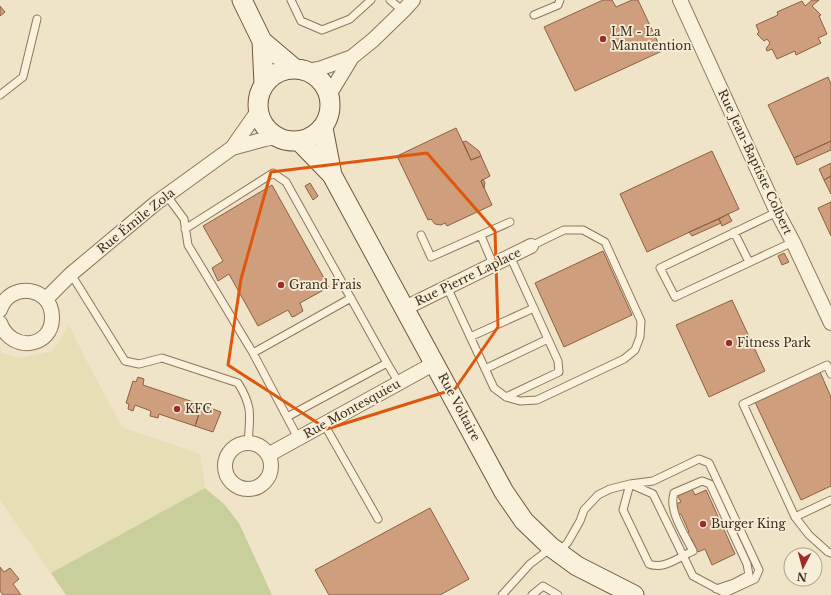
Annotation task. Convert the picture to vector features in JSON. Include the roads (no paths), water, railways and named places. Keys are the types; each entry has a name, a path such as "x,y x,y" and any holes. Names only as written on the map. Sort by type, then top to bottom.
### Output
{"street":[{"path":"242,0 262,41 264,84"},
{"path":"262,41 301,70 318,78 326,88 329,95 330,113 322,128 315,136 299,141 289,142 276,137 266,129 262,123 258,111 258,99 264,84 272,76 283,70 301,70 319,68 352,56 373,40 403,12 413,0"},
{"name":"Rue Jean-Baptiste Colbert","path":"680,0 777,212 793,242 831,323"},
{"path":"329,95 352,56"},
{"name":"Rue Émile Zola","path":"46,299 71,274 150,208 232,148 258,111"},
{"name":"Rue Voltaire","path":"322,128 332,175"},
{"name":"Rue Émile Zola","path":"232,148 276,137"},
{"name":"Rue Voltaire","path":"299,141 332,175 504,492 524,520 555,550 577,566 634,595"},
{"name":"Rue Pierre Laplace","path":"405,308 531,246"},
{"path":"0,324 2,330 8,337 24,344 32,343 47,333 51,326 52,317 51,309 46,299 32,291 24,290 12,294 1,306"},
{"name":"Rue Montesquieu","path":"268,455 435,363"},
{"path":"248,443 256,444 263,448 271,462 269,476 265,482 260,487 253,489 238,488 232,484 227,478 225,470 227,454 240,444 248,443"}],"lane":[{"path":"291,0 301,21 322,30 350,19 372,0"},
{"path":"390,0 403,12"},
{"path":"534,15 558,5 560,0"},
{"path":"0,95 23,77 37,19"},
{"path":"185,229 273,173 286,182 399,383"},
{"path":"167,196 184,219 188,245 253,353 298,438"},
{"path":"777,212 660,268 675,297 793,242"},
{"path":"421,235 431,257 510,222"},
{"path":"447,287 494,388 506,397 520,401 537,400 624,359 635,350 640,337 641,321 605,242 583,230 564,230 531,246"},
{"path":"734,232 749,262"},
{"path":"481,236 493,264"},
{"path":"506,397 559,372 558,361 510,256"},
{"path":"71,274 125,361 139,364 162,358 238,383 244,393 250,409 248,443"},
{"path":"253,353 351,298"},
{"path":"470,337 534,308"},
{"path":"485,369 548,339"},
{"path":"287,417 387,363"},
{"path":"831,374 827,365 743,404 795,517 809,535 831,553"},
{"path":"324,424 378,519"},
{"path":"502,595 530,564 568,542 580,521 584,510 598,496 610,490 630,484 653,480 699,459 709,463 759,570 755,579 737,589 725,593 693,576 653,494 630,484"},
{"path":"630,484 623,510 649,564 655,567 662,566 693,551 672,509 674,493 702,481 710,484 747,564 749,575 734,583 716,589"},
{"path":"795,517 831,500"},
{"path":"532,595 543,586 558,595"}],"place":[{"name":"LM - La Manutention","path":"603,39"},
{"name":"Grand Frais","path":"281,285"},
{"name":"Fitness Park","path":"729,343"},
{"name":"KFC","path":"177,409"},
{"name":"Burger King","path":"703,524"}]}
